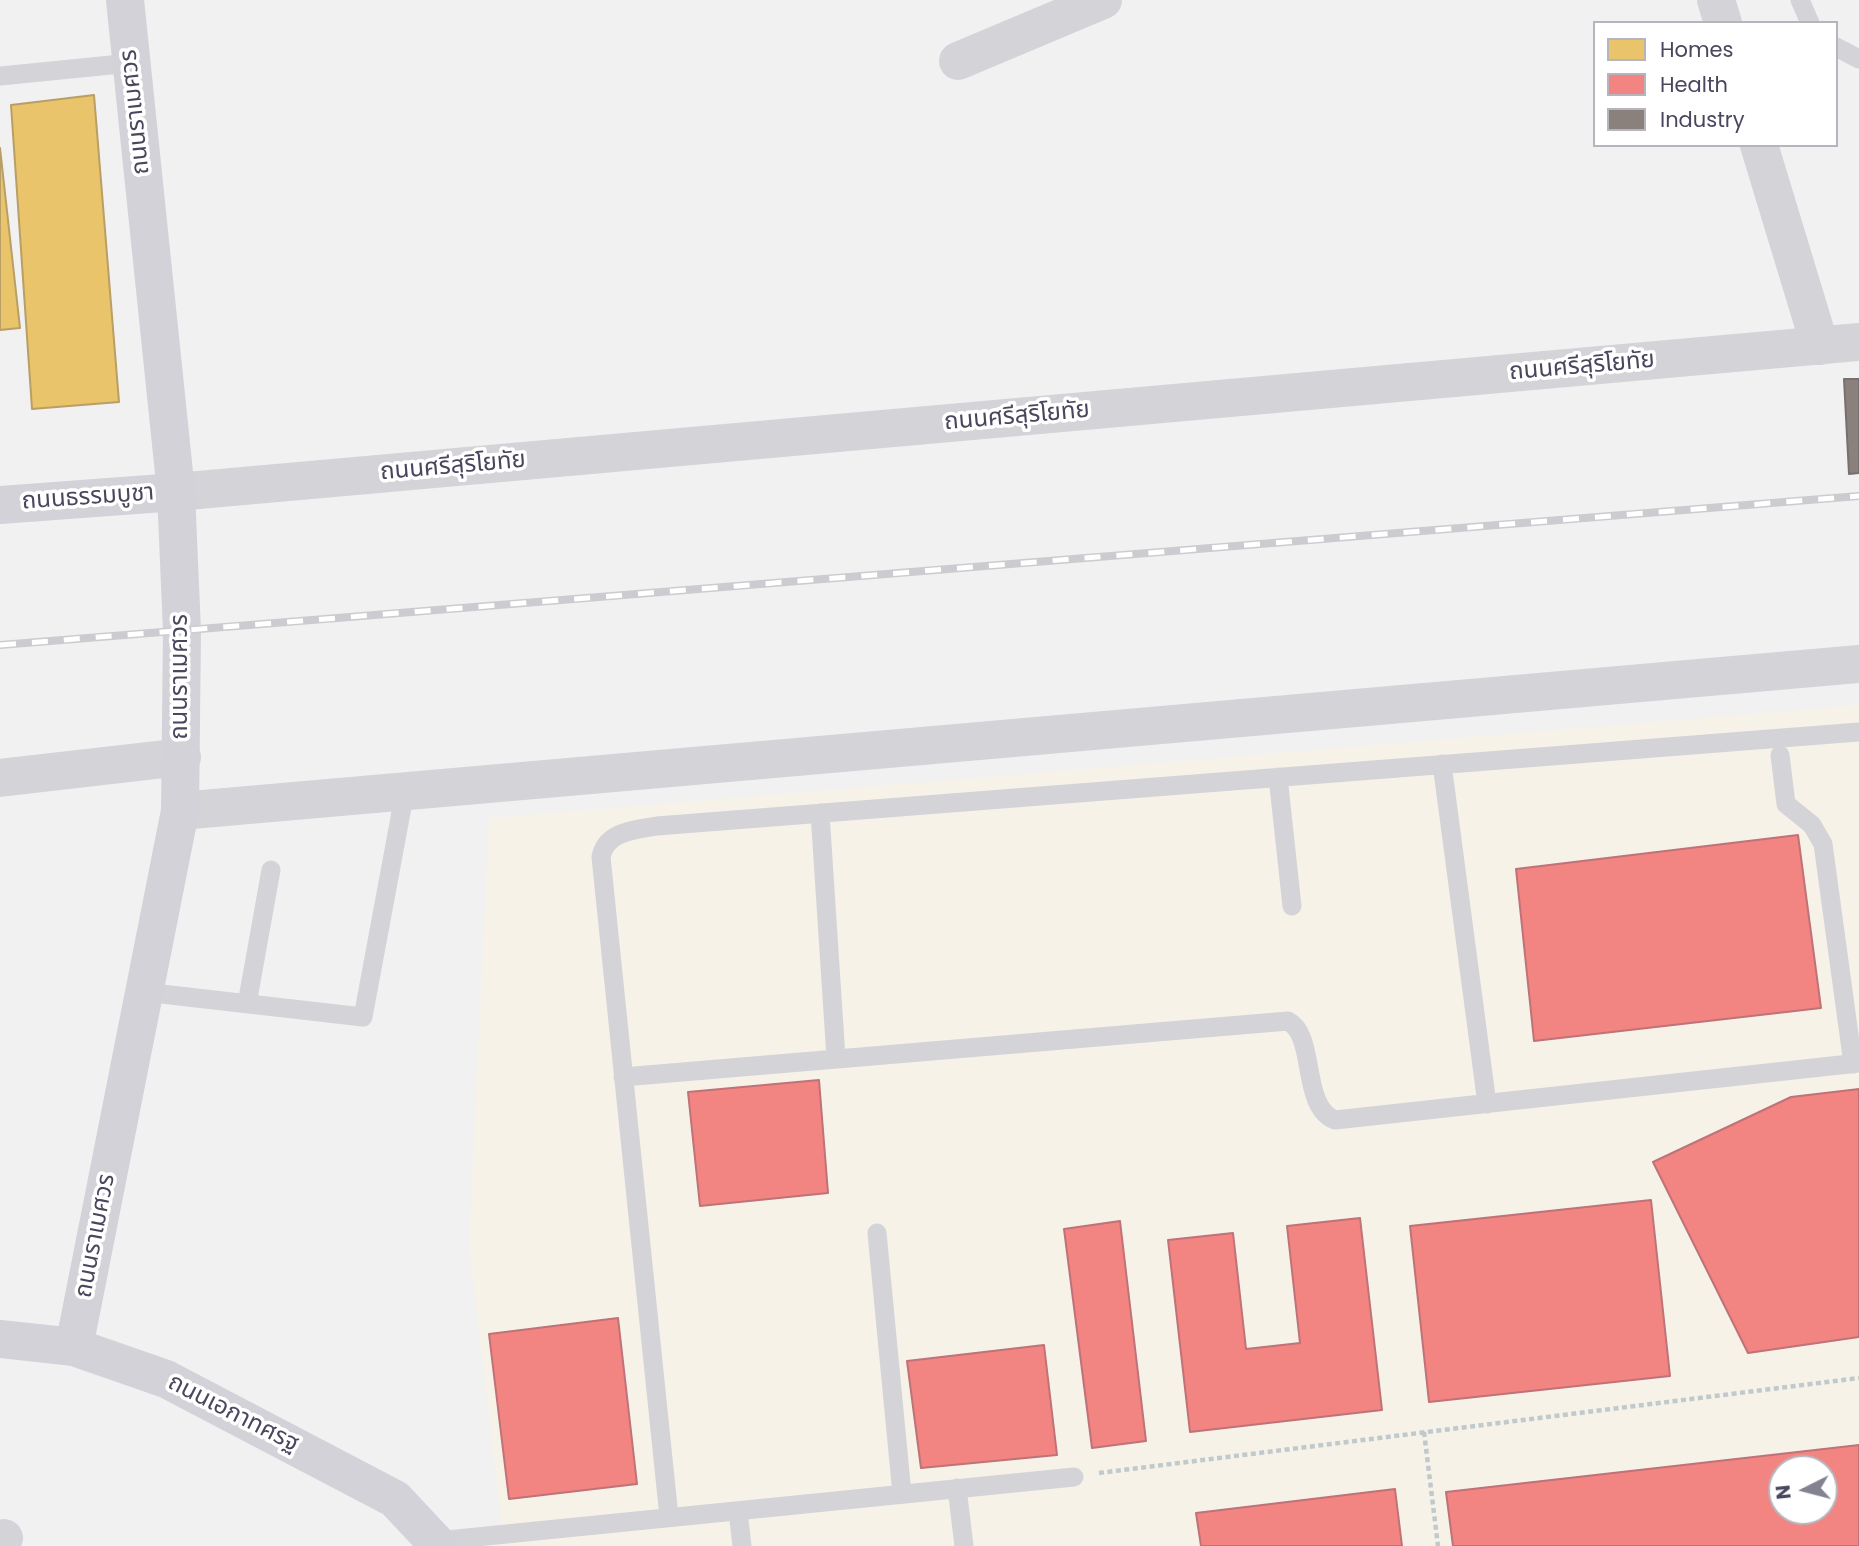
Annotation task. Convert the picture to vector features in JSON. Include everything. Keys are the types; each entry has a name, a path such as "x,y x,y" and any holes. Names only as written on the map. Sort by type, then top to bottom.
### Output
{"main road":[{"name":"ถนนราเมศวร","path":"74,1347 180,811 182,631 176,492 125,0"},
{"name":"ถนนธรรมบูชา","path":"0,505 176,492"},
{"name":"ถนนเอกาทศรฐ","path":"0,1339 74,1347 166,1379 395,1499 438,1544"}],"street":[{"path":"958,61 1103,0"},
{"path":"1716,0 1722,21"},
{"path":"1760,147 1820,346"},
{"name":"ถนนศรีสุริโยทัย","path":"176,492 1859,342"},
{"path":"180,811 1859,664"},
{"path":"0,778 182,757"}],"lane":[{"path":"1800,0 1809,21"},
{"path":"1838,48 1859,59"},
{"path":"0,76 131,63"},
{"path":"669,1517 601,857 608,841 620,833 657,826 1859,732"},
{"path":"623,1077 1288,1021 1300,1034 1315,1095 1328,1117 1354,1119 1856,1064 1823,844 1812,825 1786,804 1780,755"},
{"path":"1442,764 1487,1104"},
{"path":"1278,777 1292,906"},
{"path":"144,992 363,1017 405,791"},
{"path":"820,813 836,1058"},
{"path":"247,1004 271,870"},
{"path":"877,1233 902,1494"},
{"path":"438,1544 669,1517 1074,1476"},
{"path":"957,1488 964,1546"},
{"path":"738,1511 743,1546"}],"path":[{"path":"1074,1476 1859,1378"},
{"path":"1424,1433 1438,1546"}],"shaded area":[{"path":"1859,705 1859,1546 504,1546 469,1242 489,818"}],"building: Homes":[{"path":"94,95 119,402 32,409 11,105"},
{"path":"0,148 20,328 0,330"}],"building: Health":[{"path":"1798,835 1821,1008 1534,1041 1516,869"},
{"path":"819,1080 828,1193 700,1206 688,1092"},
{"path":"1859,1089 1859,1337 1748,1353 1653,1162 1791,1097"},
{"path":"1651,1200 1670,1376 1429,1402 1410,1226"},
{"path":"1360,1218 1382,1410 1190,1432 1168,1240 1233,1233 1246,1349 1300,1343 1287,1226"},
{"path":"1120,1221 1146,1441 1092,1448 1064,1229"},
{"path":"618,1318 637,1484 509,1499 489,1334"},
{"path":"1044,1345 1057,1455 921,1468 907,1361"},
{"path":"1859,1445 1859,1546 1453,1546 1446,1492 1768,1455 1768,1525 1838,1525 1838,1455 1771,1455"},
{"path":"1395,1489 1402,1546 1201,1546 1196,1513"}],"building: Industry":[{"path":"1844,379 1859,379 1859,473 1849,474"}],"railway":[{"path":"0,645 1859,496"}]}
